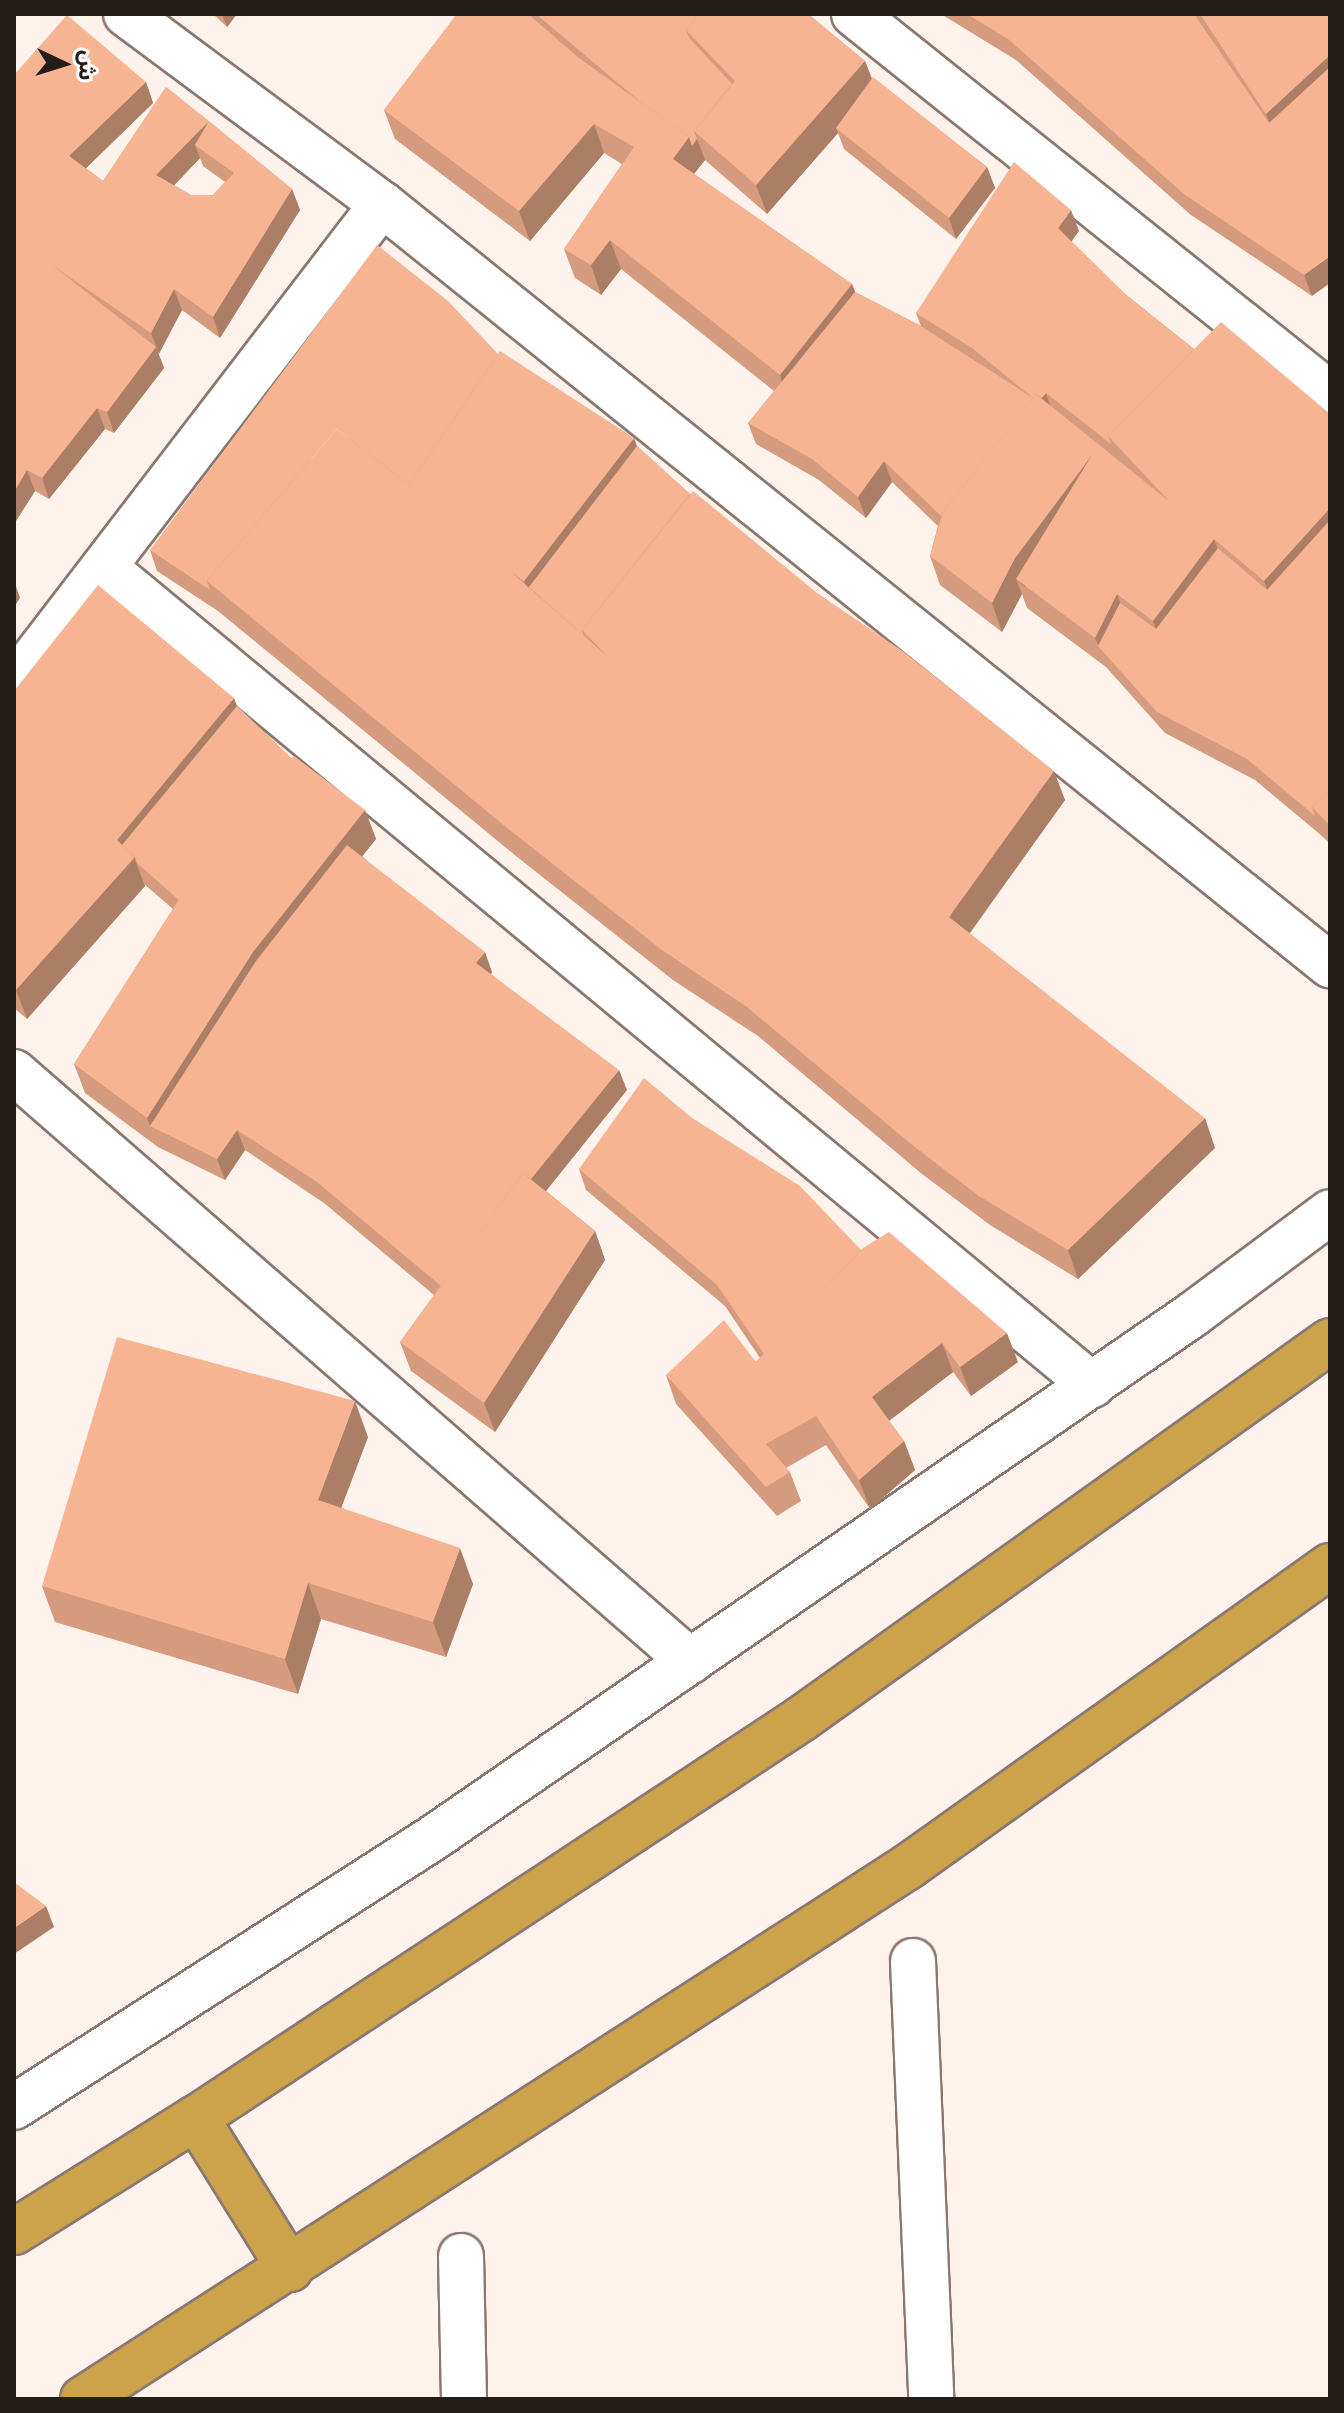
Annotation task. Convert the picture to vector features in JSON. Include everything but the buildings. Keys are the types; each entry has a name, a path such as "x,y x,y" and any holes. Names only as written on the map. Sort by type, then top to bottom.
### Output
{"highway":[{"path":"14,2232 196,2118 801,1719 1330,1341"},
{"path":"83,2399 290,2269 909,1866 1330,1566"},
{"path":"196,2118 290,2269"}],"street":[{"path":"126,14 382,204 1330,965"},
{"path":"854,14 1330,394"},
{"path":"14,684 382,204"},
{"path":"104,567 1092,1385"},
{"path":"14,1072 690,1661"},
{"path":"14,2107 433,1838 1092,1385 1330,1212"},
{"path":"913,1961 931,2399"},
{"path":"461,2256 464,2399"}]}
